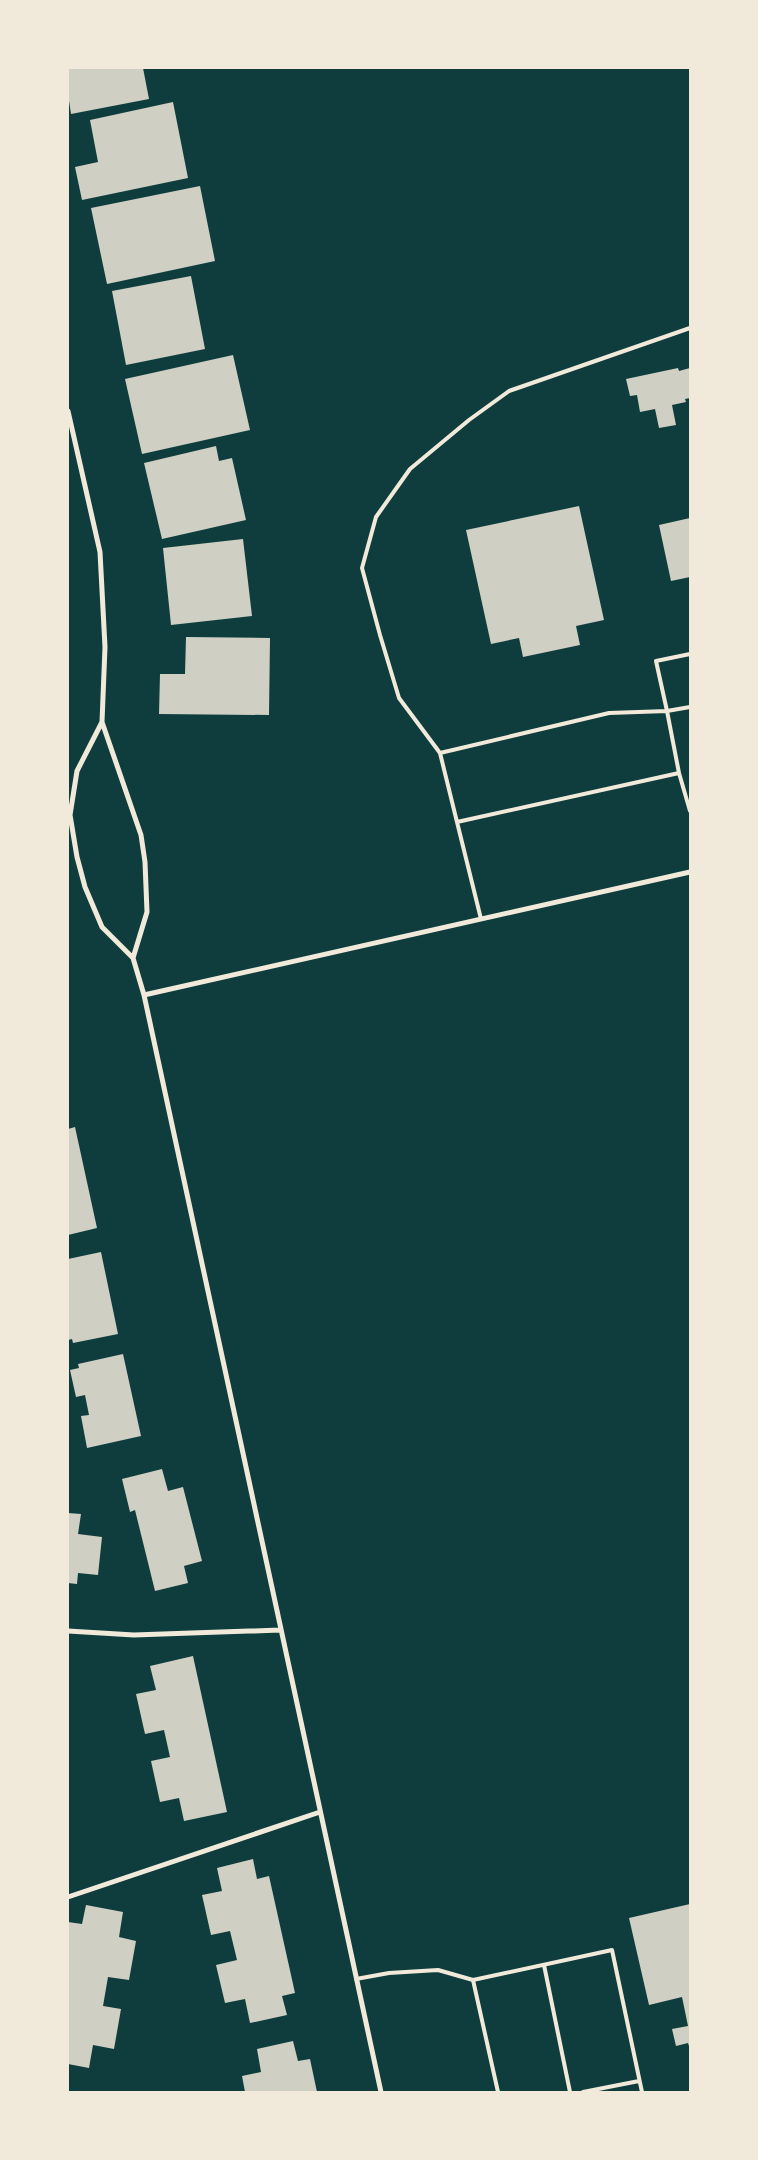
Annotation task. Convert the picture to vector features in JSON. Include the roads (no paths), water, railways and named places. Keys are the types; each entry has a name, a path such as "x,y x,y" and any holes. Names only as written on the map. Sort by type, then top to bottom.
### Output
{"street":[{"path":"68,411 100,552 105,647 102,722 141,835 145,862 147,912 133,958"},
{"path":"102,722 77,771 70,815 77,857 85,886 102,927 133,958 144,995 381,2092"},
{"path":"144,995 690,872"},
{"path":"68,1631 134,1635 280,1630"},
{"path":"68,1897 320,1812"}],"lane":[{"path":"481,919 440,753 399,698 362,568 376,517 410,469 469,420 509,391 690,328"},
{"path":"690,654 656,661 679,773 690,811"},
{"path":"440,753 609,713 666,712 690,707"},
{"path":"457,822 679,773"},
{"path":"356,1979 389,1973 438,1970 473,1980 612,1950 642,2092"},
{"path":"544,1965 570,2092"},
{"path":"473,1980 498,2092"},
{"path":"583,2092 639,2081"}]}
